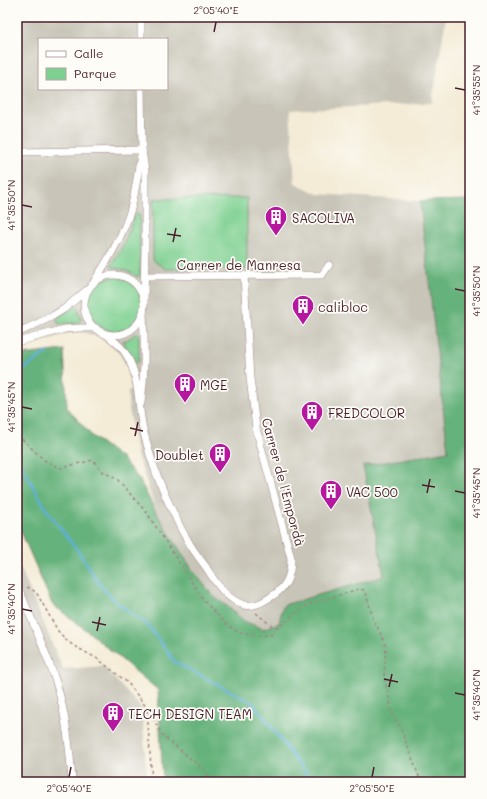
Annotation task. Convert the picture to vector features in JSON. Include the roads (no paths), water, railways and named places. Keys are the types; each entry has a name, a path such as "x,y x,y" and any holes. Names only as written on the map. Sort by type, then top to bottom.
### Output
{"street":[{"path":"141,17 141,38"},
{"path":"140,413 144,382 143,311 145,276 145,171 142,150 141,90"},
{"path":"17,152 142,150"},
{"path":"140,413 134,371 130,360 116,342 90,323 84,310 84,302 86,295 110,256 124,227 134,196 142,150"},
{"name":"Carrer de Manresa","path":"145,276 322,275 329,265"},
{"path":"17,333 64,309 100,278 108,276 116,275 125,277 132,281 142,294 144,303"},
{"name":"Carrer de l'Empordà","path":"140,413 152,461 166,499 186,539 222,590 233,600 247,605 255,605 281,590 290,575 291,558 256,428 250,378 244,276"},
{"path":"104,333 112,335 129,331 140,319 143,311"},
{"path":"17,342 65,329 96,328"},
{"path":"20,585 46,654 59,694 69,742 72,782"}],"waterway":[{"path":"17,375 47,352"},
{"path":"17,458 46,509 80,554 100,585 118,604 147,624 175,662 251,702 264,717 302,769 315,782"}],"place":[{"name":"SACOLIVA","path":"276,236"},
{"name":"calibloc","path":"303,326"},
{"name":"MGE","path":"185,404"},
{"name":"FREDCOLOR","path":"312,432"},
{"name":"Doublet","path":"220,474"},
{"name":"VAC 500","path":"331,510"},
{"name":"TECH DESIGN TEAM","path":"113,732"}]}
